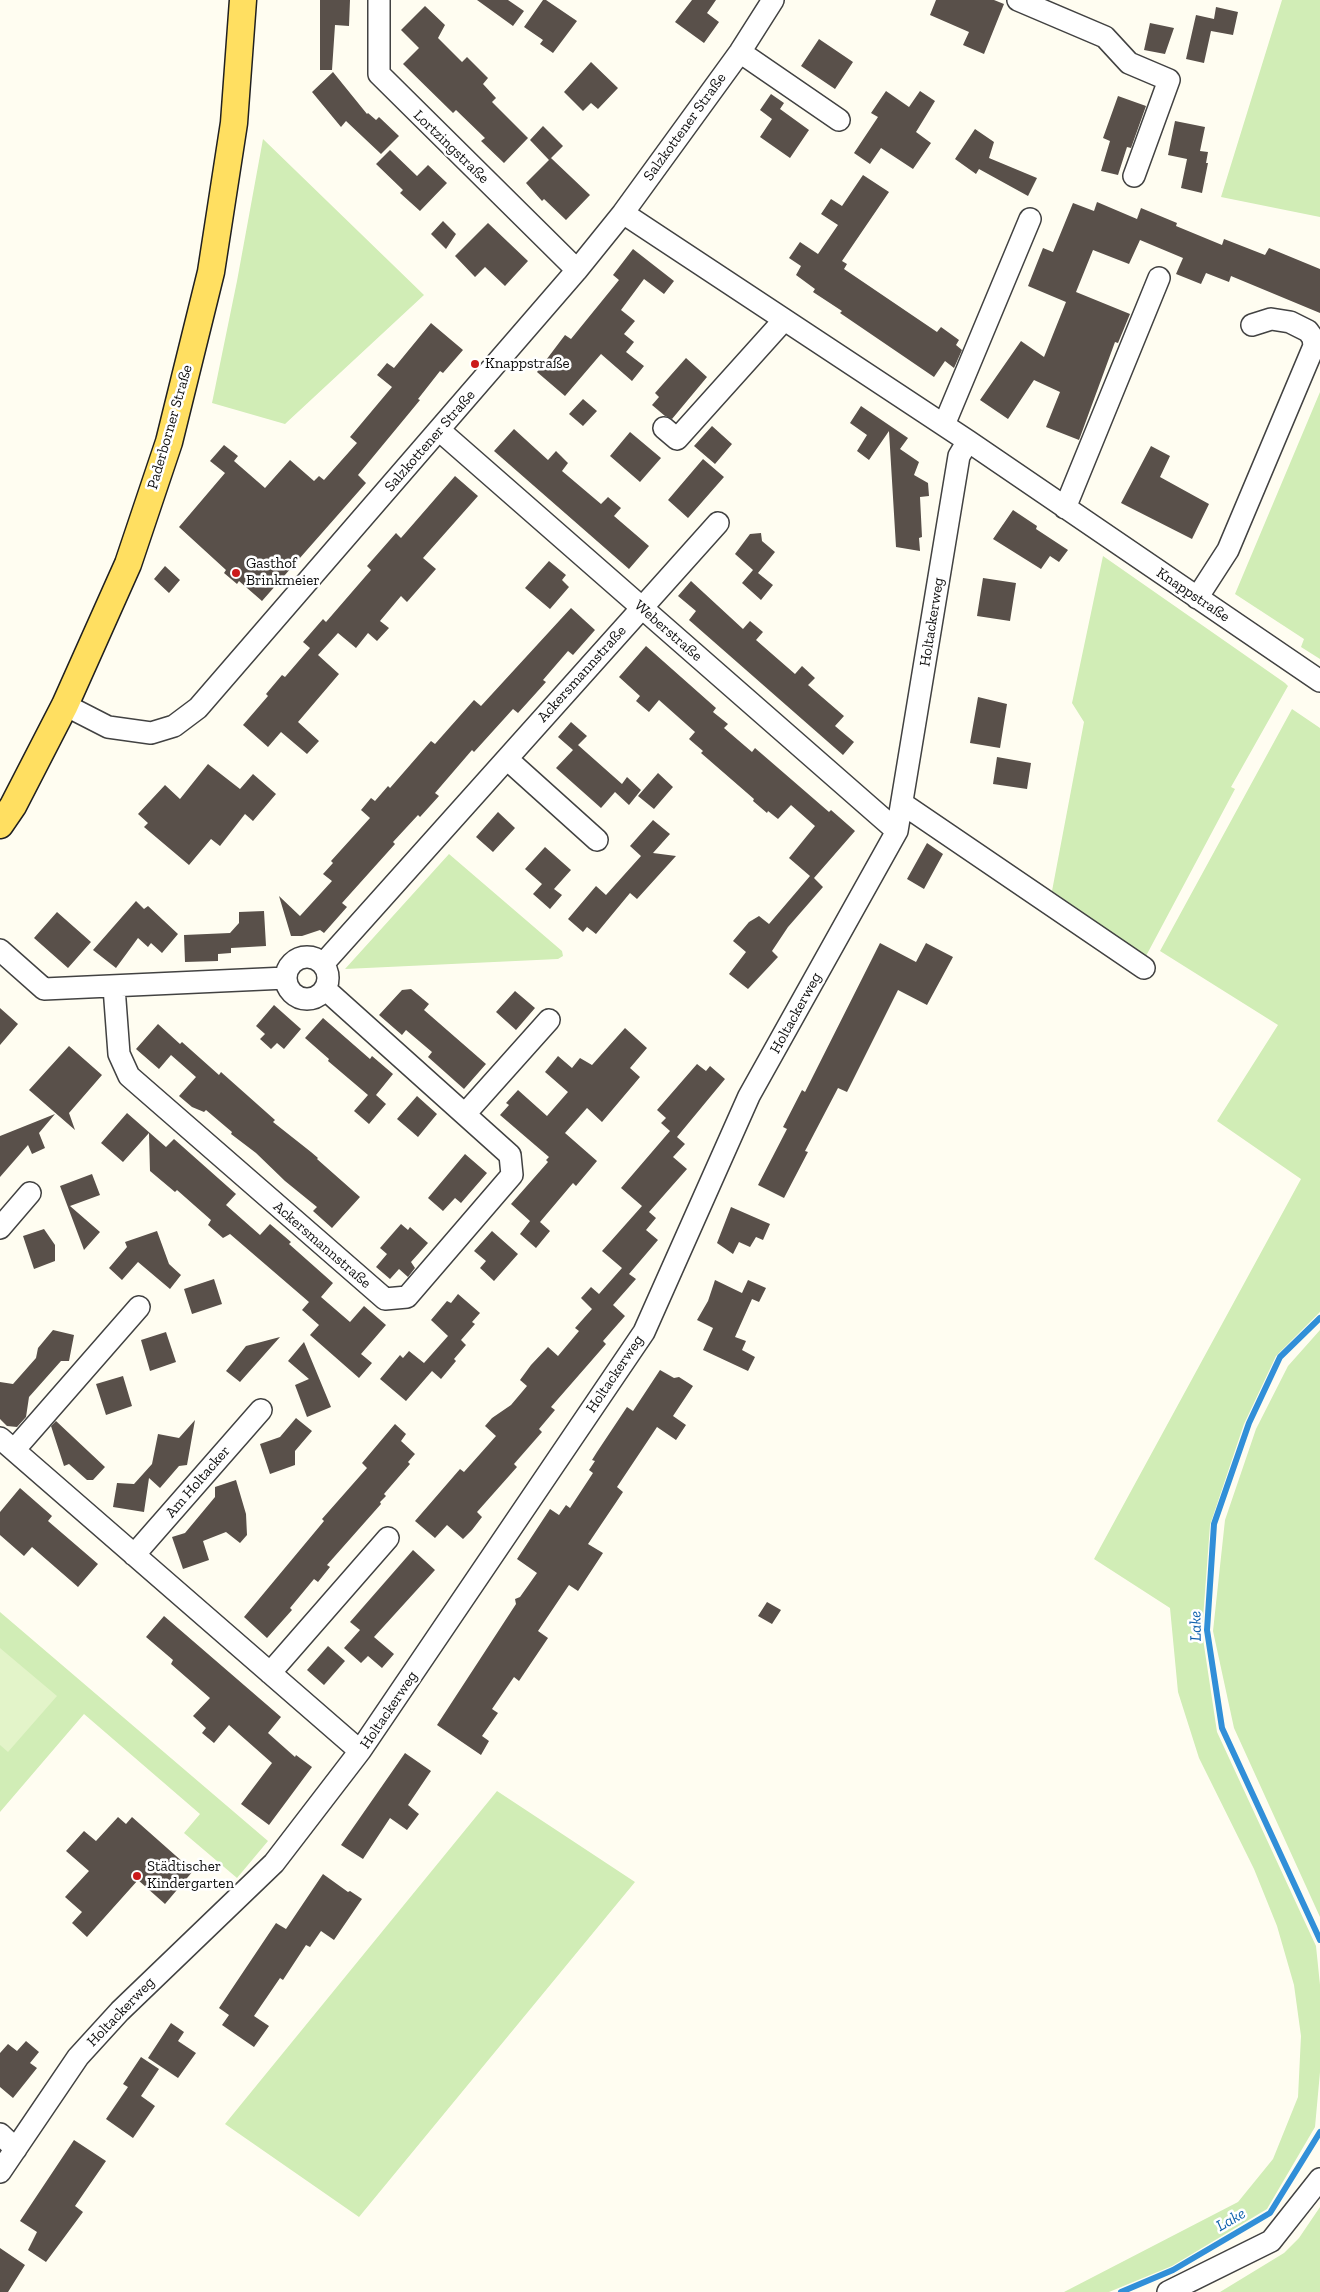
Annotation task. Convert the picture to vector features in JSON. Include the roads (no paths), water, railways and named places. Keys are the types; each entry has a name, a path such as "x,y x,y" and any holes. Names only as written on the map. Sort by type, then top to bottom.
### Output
{"main road":[{"name":"Paderborner Straße","path":"0,825 13,806 65,705 128,564 169,442 210,272 234,123 243,0"}],"street":[{"name":"Lortzingstraße","path":"379,0 379,74 577,270"},
{"name":"Salzkottener Straße","path":"65,705 108,726 152,733 174,726 198,708 577,270 623,213 740,52 773,0"},
{"path":"1018,0 1105,37 1129,63 1168,80 1134,176"},
{"path":"740,52 839,120"},
{"name":"Knappstraße","path":"623,213 968,441 1320,681"},
{"path":"944,425 1030,219"},
{"path":"1065,508 1159,278"},
{"path":"1197,598 1228,550 1314,346 1313,338 1308,331 1290,322 1270,319 1252,325"},
{"path":"664,428 677,439 784,320"},
{"name":"Weberstraße","path":"440,430 897,831"},
{"name":"Holtackerweg","path":"0,2172 78,2057 120,2011 274,1863 360,1751 644,1332 749,1096 897,831 959,456 968,441"},
{"name":"Ackersmannstraße","path":"323,964 718,524"},
{"path":"507,759 598,840"},
{"path":"902,804 1144,968"},
{"path":"0,950 44,989 286,978"},
{"path":"310,957 323,964 328,976 325,989 312,998 300,998 289,988 286,978 288,968 297,959 310,957"},
{"name":"Ackersmannstraße","path":"114,986 119,1054 130,1076 385,1299 407,1298 512,1175 510,1155 325,989"},
{"path":"465,1114 550,1020"},
{"path":"0,1228 30,1193"},
{"path":"139,1307 7,1444 360,1751"},
{"name":"Am Holtacker","path":"134,1555 261,1410"},
{"path":"270,1673 388,1538"},
{"path":"0,2134 16,2149"},
{"path":"1168,2292 1271,2241 1320,2179"}],"waterway":[{"name":"Lake","path":"1320,1318 1280,1357 1249,1423 1214,1524 1207,1630 1222,1728 1320,1940"},
{"name":"Lake","path":"1121,2292 1173,2270 1270,2213 1320,2132"}],"place":[{"name":"Knappstraße","path":"475,364"},
{"name":"Gasthof Brinkmeier","path":"236,573"},
{"name":"Städtischer Kindergarten","path":"137,1876"}]}
